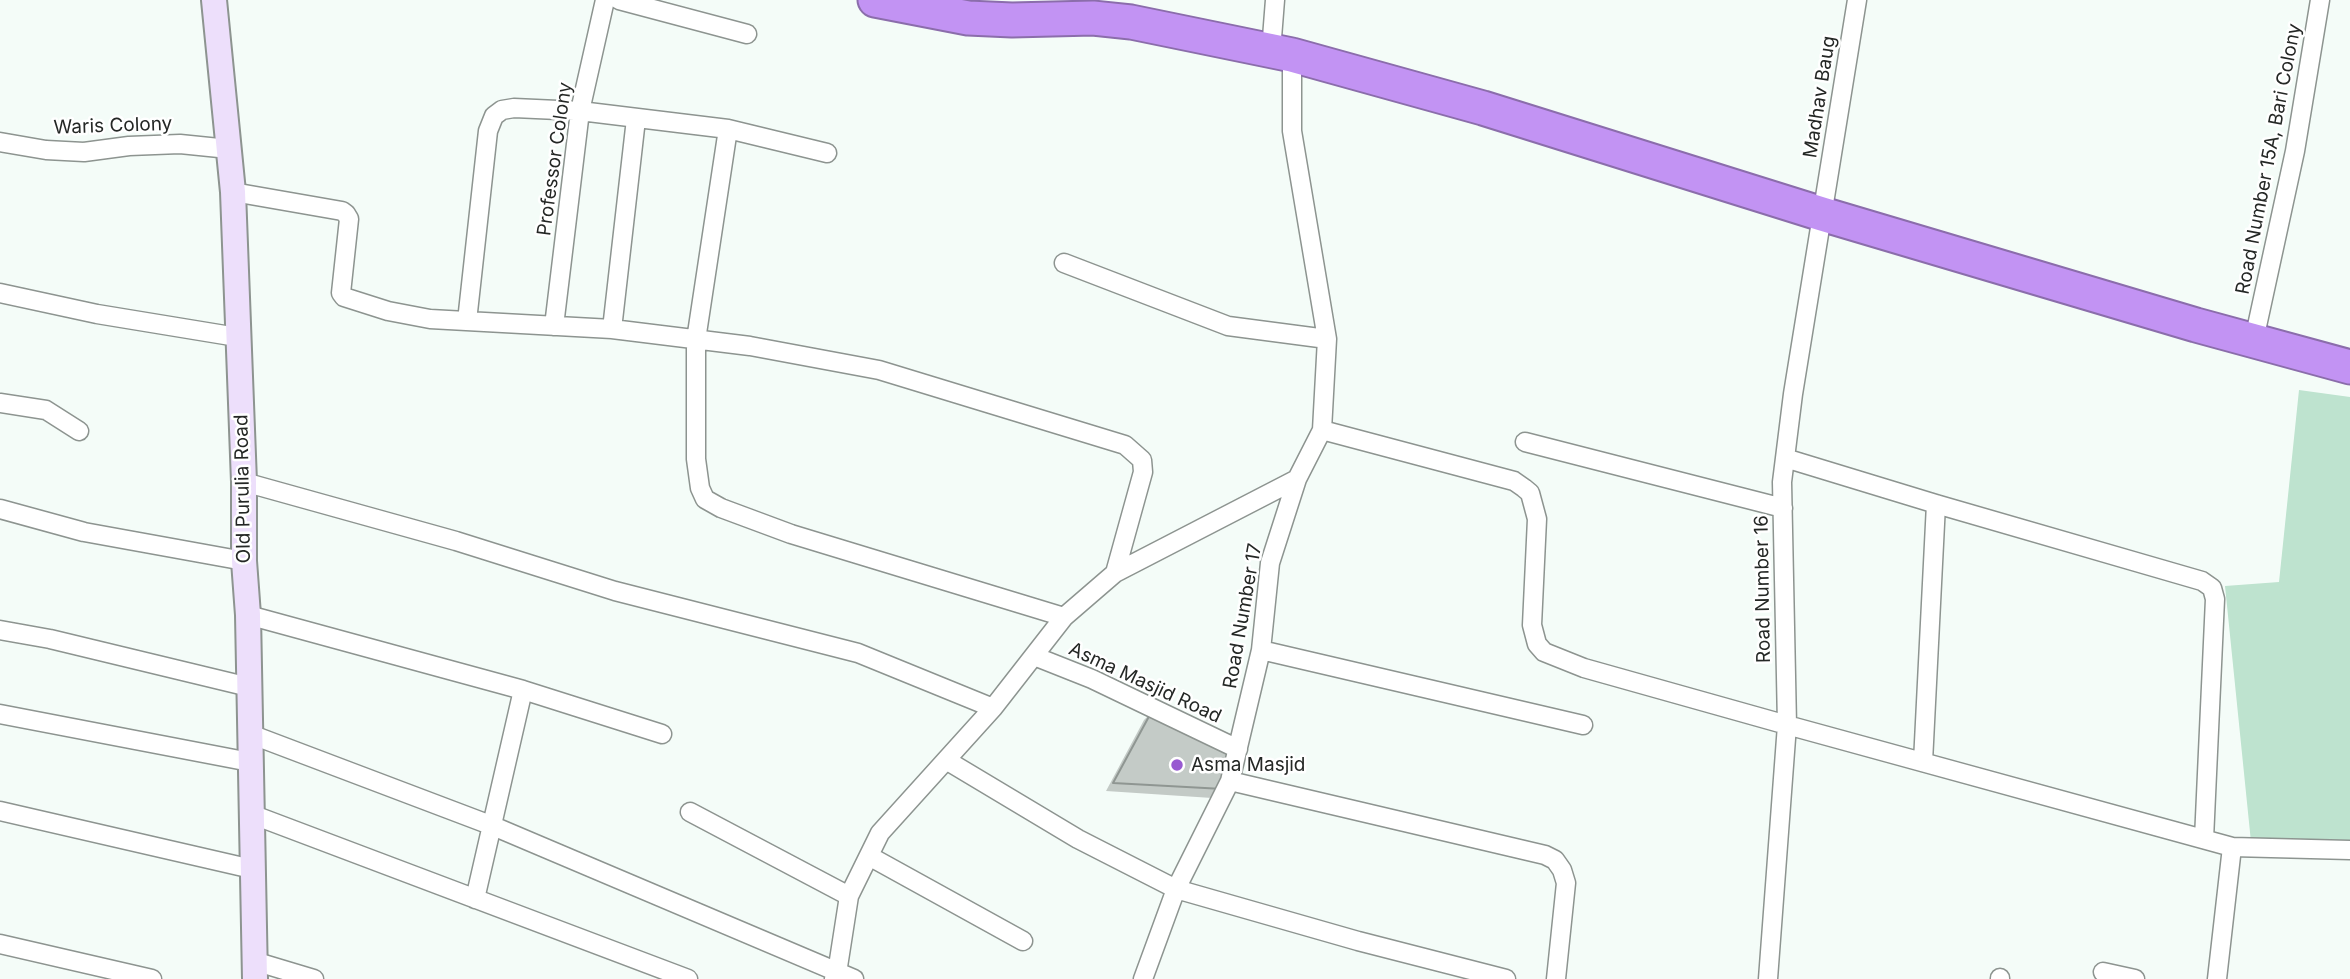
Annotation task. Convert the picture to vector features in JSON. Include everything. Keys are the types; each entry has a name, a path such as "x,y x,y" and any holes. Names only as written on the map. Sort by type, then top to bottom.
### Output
{"highway":[{"path":"875,0 968,18 1093,18 1286,45"},
{"path":"944,0 995,6 1130,7 1171,13 1286,45 1384,67 2196,326 2350,367"},
{"path":"1823,207 2350,351"}],"main road":[{"name":"Old Purulia Road","path":"214,0 233,192 248,615 254,970"}],"street":[{"name":"Professor Colony","path":"554,326 580,111 605,0"},
{"path":"620,0 747,34"},
{"name":"Road Number 17","path":"1143,979 1176,888 1230,781 1261,650 1270,563 1297,479 1322,430 1327,339 1292,131 1286,45 1275,0"},
{"name":"Madhav Baug","path":"1823,207 1857,0"},
{"name":"Road Number 15A, Bari Colony","path":"2257,326 2295,151 2320,0"},
{"path":"467,321 488,131 494,116 502,110 514,108 580,111 728,130 827,153"},
{"path":"612,329 636,119"},
{"path":"728,130 696,340 696,459 700,488 705,499 721,508 791,534 1064,617"},
{"name":"Waris Colony","path":"0,142 85,152 129,146 180,144 229,149"},
{"path":"233,192 342,211 346,214 349,219 340,288 344,297 388,311 430,319 612,329 750,346 879,370 1125,445 1142,460 1143,472 1115,573"},
{"name":"Road Number 16","path":"1768,979 1787,725 1782,482 1823,207"},
{"path":"1064,263 1228,326 1327,339"},
{"path":"0,293 97,314 237,337"},
{"path":"0,403 46,410 79,431"},
{"path":"1322,430 1514,481 1530,493 1537,519 1532,625 1537,644 1544,652 1584,668 2232,847 2350,850"},
{"path":"1525,442 1783,508"},
{"path":"1785,458 2202,581 2212,588 2216,600 2204,839"},
{"path":"250,734 493,826 842,977 849,896 880,833 993,708 1064,617 1115,573 1297,479"},
{"path":"244,482 456,541 615,591 858,653 993,708"},
{"path":"1923,762 1936,504"},
{"path":"0,509 84,533 244,561"},
{"path":"248,615 523,690 662,734"},
{"path":"0,630 50,639 249,687"},
{"path":"1261,650 1583,725"},
{"name":"Asma Masjid Road","path":"1034,656 1092,679 1238,749"},
{"path":"475,900 523,690"},
{"path":"0,714 250,762"},
{"path":"946,760 1078,839 1176,888 1358,941 1506,979"},
{"path":"1230,781 1545,855 1555,860 1566,883 1556,979"},
{"path":"0,811 252,869"},
{"path":"690,812 849,896"},
{"path":"251,814 688,979"},
{"path":"2217,979 2232,847"},
{"path":"869,856 1023,941"},
{"path":"0,944 152,979"},
{"path":"254,970 314,979"},
{"path":"2103,972 2135,979"}],"green space":[{"path":"2299,390 2350,397 2350,840 2251,842 2225,586 2279,582"}],"building":[{"name":"Asma Masjid","path":"1153,709 1237,748 1223,789 1113,783"}],"place":[{"name":"Asma Masjid","path":"1177,765"}]}
